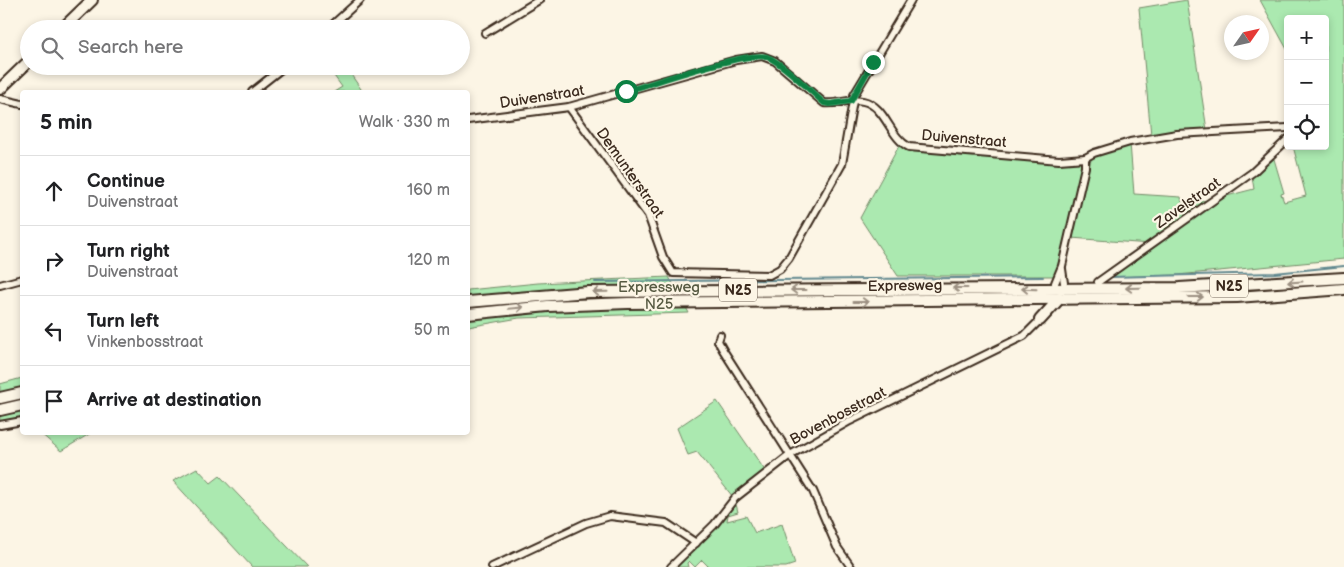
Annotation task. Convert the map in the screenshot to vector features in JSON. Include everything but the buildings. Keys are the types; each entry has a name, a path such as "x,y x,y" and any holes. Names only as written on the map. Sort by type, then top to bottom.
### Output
{"main road":[{"path":"71,20 92,0"},
{"path":"0,89 20,70"},
{"name":"Expresweg","path":"470,302 588,292 1059,286 1234,286 1344,278"},
{"name":"Expresweg","path":"470,314 548,306 628,302 907,302 1034,298 1237,297 1344,289"},
{"path":"1034,298 1041,305 1040,320"},
{"path":"1040,320 1060,298"},
{"path":"0,398 20,393"},
{"path":"0,410 20,405"}],"street":[{"path":"338,20 360,0"},
{"path":"485,33 539,0"},
{"path":"851,101 911,0"},
{"name":"Duivenstraat","path":"470,120 569,107 754,56 774,61 824,103 861,100 873,105 882,114 898,140 909,147 1049,159 1085,158 1117,145 1155,137 1284,128"},
{"path":"255,90 274,75"},
{"path":"0,99 20,104"},
{"name":"Demunterstraat","path":"569,107 648,215 663,257 674,273 769,274 780,270 789,258 842,164 851,101"},
{"name":"Zavelstraat","path":"1098,282 1253,172 1284,143"},
{"path":"1059,286 1085,167 1085,158"},
{"path":"0,284 20,279"},
{"name":"Bovenbosstraat","path":"671,567 714,525 735,498 790,455 850,421 1024,336 1040,320"},
{"path":"720,335 718,341 723,350 812,491 837,547 851,567"},
{"path":"0,425 20,421"},
{"path":"492,567 586,523 610,516 666,523 696,543"}],"green space":[{"path":"1187,0 1207,130 1151,135 1139,8"},
{"path":"1260,0 1344,0 1344,259 1177,275 1110,277 1150,244 1071,238 1092,156 1130,143 1134,194 1181,197 1182,202 1211,200 1254,189 1252,177 1274,159 1284,193 1281,194 1284,202 1306,196 1294,150 1329,150 1329,15 1284,15 1284,44"},
{"path":"333,75 351,75 362,90 337,90 342,87"},
{"path":"900,144 913,149 1078,161 1082,165 1082,169 1055,276 898,276 860,218"},
{"name":"Expressweg N25","path":"669,277 689,313 519,318 470,327 470,290 538,283"},
{"path":"20,379 20,418 0,423 0,384"},
{"path":"717,401 766,472 745,490 746,493 736,504 738,512 728,515 727,521 746,516 755,533 782,524 795,564 786,567 709,567 702,560 695,567 689,561 687,563 688,567 671,567 714,525 733,497 697,452 688,455 677,428"},
{"path":"42,435 88,435 61,451"},
{"path":"197,468 211,483 220,476 307,567 252,567 173,481"}],"waterway":[{"path":"1109,277 1275,273 1344,266"},
{"path":"595,282 1043,277"}],"route":[{"path":"626,91 736,60 762,56 780,65 824,103 830,104 851,101 873,62"}]}
